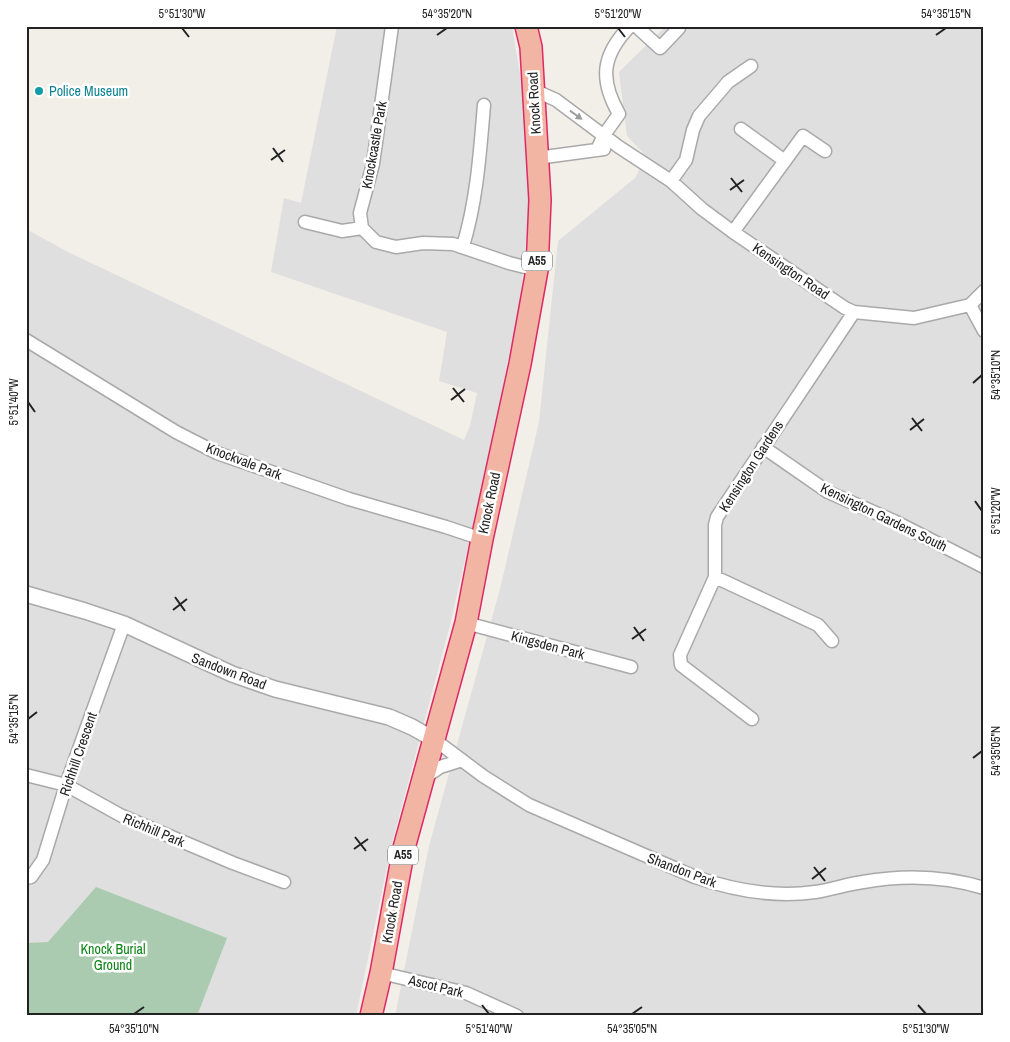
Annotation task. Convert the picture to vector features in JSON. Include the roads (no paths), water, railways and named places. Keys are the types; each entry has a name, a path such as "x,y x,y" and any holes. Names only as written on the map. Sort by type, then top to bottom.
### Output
{"highway":[{"name":"Knock Road","path":"371,1016 381,973 404,848 466,623 520,364 537,270 540,200 531,47 526,26"},
{"name":"Knock Road","path":"376,1016 381,973"}],"street":[{"name":"Knockcastle Park","path":"362,228 360,213 373,164 392,26"},
{"path":"597,150 604,135 619,114 608,89 607,63 612,48 630,26"},
{"path":"636,26 660,48 679,28"},
{"path":"671,181 686,160 693,130 699,116 728,82 751,66"},
{"name":"Kensington Road","path":"534,90 556,100 619,147 671,181 702,209 733,232 845,308 854,312 914,318 970,305"},
{"path":"463,246 468,230 477,177 484,105"},
{"path":"741,129 785,160"},
{"path":"733,232 803,136 825,151"},
{"path":"538,158 619,147"},
{"path":"305,222 342,231 362,228 376,242 396,247 423,243 463,246 509,263 537,270"},
{"path":"984,290 970,305 984,331"},
{"name":"Kensington Gardens","path":"752,719 681,665 680,655 715,577 715,525 717,517 854,312"},
{"name":"Knockvale Park","path":"26,340 176,432 217,453 349,499 482,539"},
{"name":"Kensington Gardens South","path":"763,447 828,492 894,521 984,567"},
{"path":"715,577 818,625 832,641"},
{"name":"Sandown Road","path":"26,594 124,624 232,674 275,689 389,717 435,740"},
{"name":"Kingsden Park","path":"466,623 631,667"},
{"name":"Richhill Crescent","path":"26,878 31,877 43,860 66,785 124,624"},
{"name":"Shandon Park","path":"435,740 529,805 694,878 718,885 761,893 792,894 815,892 864,882 923,877 944,879 984,888"},
{"path":"424,778 440,768 462,760"},
{"name":"Richhill Park","path":"26,775 66,785 122,816 233,863 284,882"},
{"name":"Ascot Park","path":"381,973 466,993 503,1012 517,1016"}],"place":[{"name":"Police Museum","path":"39,91"}],"park label":[{"name":"Knock Burial Ground","path":"113,958"}]}
